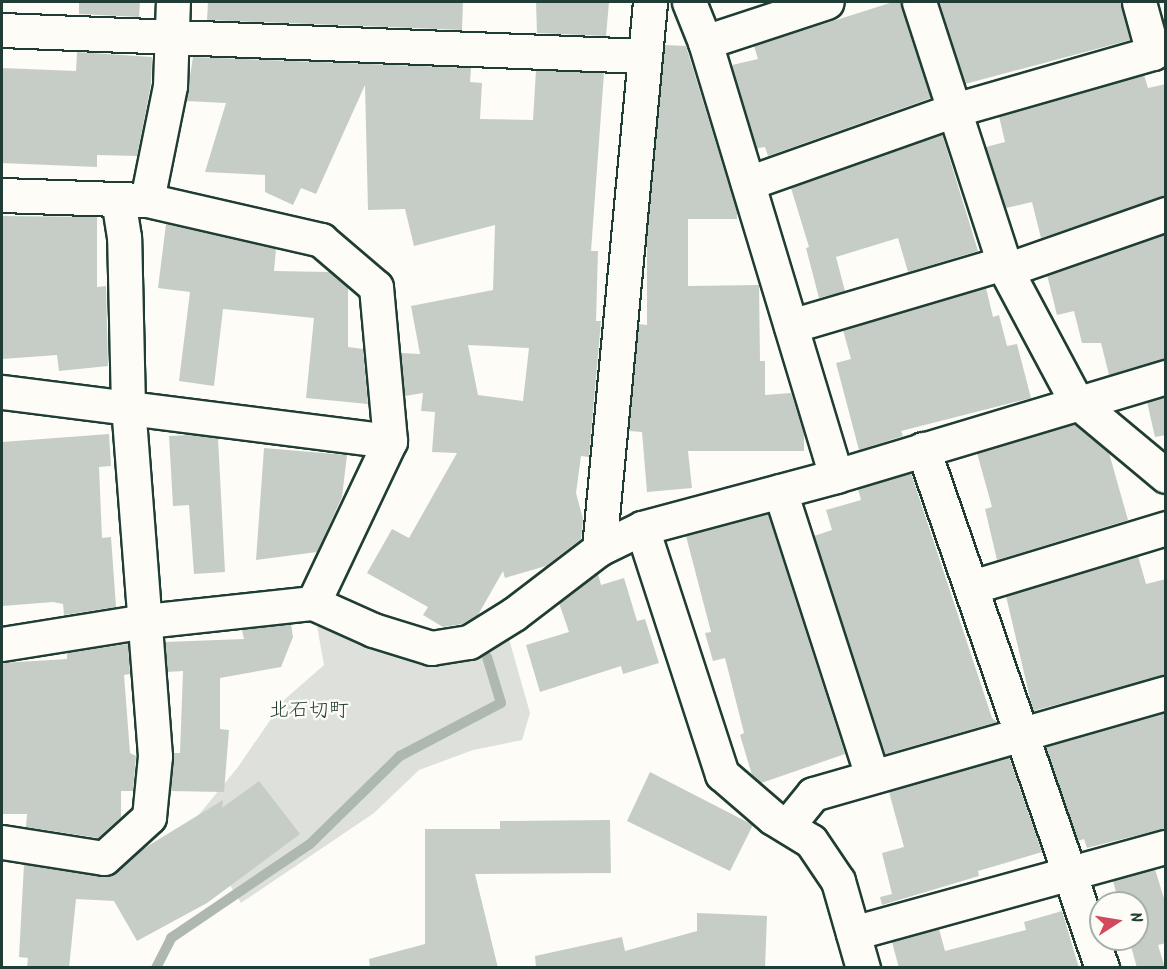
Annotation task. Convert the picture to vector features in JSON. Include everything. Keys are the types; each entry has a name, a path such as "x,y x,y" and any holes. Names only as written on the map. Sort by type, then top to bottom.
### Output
{"street":[{"path":"2,842 104,858 149,817 155,756 128,407 124,237 133,200 170,87 173,2"},
{"path":"599,549 643,57 650,2"},
{"path":"689,2 705,42 836,476"},
{"path":"705,42 827,2"},
{"path":"919,2 1005,266 1076,401 1166,476"},
{"path":"748,183 954,110 1153,53 1139,2"},
{"path":"2,30 172,35 643,57"},
{"path":"2,195 133,200 321,240 376,287 390,441 314,603"},
{"path":"791,326 1005,266 1166,214"},
{"path":"2,644 146,621 314,603 373,630 431,648 468,642 514,614 599,549 642,528 836,476 1076,401 1166,377"},
{"path":"2,392 390,441"},
{"path":"923,449 1102,968"},
{"path":"780,491 872,776"},
{"path":"642,528 722,774 786,826 811,841 838,881 863,968"},
{"path":"972,587 1166,528"},
{"path":"786,826 813,794 1166,693"},
{"path":"853,933 1166,848"}],"shaded area":[{"path":"314,609 387,642 507,632 530,713 522,740 473,750 419,770 374,813 241,903 192,823 238,767 284,700 324,665"}],"building":[{"path":"79,2 140,2 139,17 79,14"},
{"path":"208,2 463,2 462,30 207,20"},
{"path":"536,2 609,2 606,36 537,33"},
{"path":"893,2 901,2 931,98 768,156 765,147 758,148 758,154 732,65 758,59 754,46"},
{"path":"939,2 1121,2 1130,40 965,84"},
{"path":"665,45 686,46 737,212 737,219 688,219 688,286 759,285 760,361 765,361 765,395 791,393 804,434 804,451 688,451 692,488 647,492 642,432 629,431 639,324 647,325 647,235"},
{"path":"77,52 152,57 151,84 137,156 97,155 97,167 2,163 2,68 76,71"},
{"path":"193,57 471,68 470,82 482,83 480,119 533,120 536,70 604,73 591,251 598,251 596,321 601,321 589,457 581,456 576,493 583,519 581,539 546,566 505,578 503,571 478,615 462,624 443,627 423,615 428,607 367,573 392,529 409,538 457,453 432,452 435,412 421,411 423,393 405,396 401,353 420,354 411,306 493,290 495,225 414,246 405,209 368,210 365,85 316,194 301,188 293,205 265,192 265,175 205,172 226,103 186,101","holes":["468,345 529,348 523,401 478,395"]},
{"path":"1144,75 1148,88 1166,84 1166,196 1041,238 1032,202 1006,208 986,147 1005,142 999,116"},
{"path":"942,134 978,251 908,272 898,238 836,257 845,291 819,298 806,248 809,247 791,188"},
{"path":"2,216 97,217 97,287 106,286 108,366 59,371 57,355 2,359"},
{"path":"166,224 276,249 274,271 329,272 348,288 348,347 363,349 368,404 306,398 314,318 223,309 214,386 179,381 190,292 158,288"},
{"path":"1166,234 1166,359 1109,375 1101,343 1082,343 1074,311 1057,315 1047,275"},
{"path":"986,288 993,317 999,315 1007,346 1017,344 1031,398 901,431 903,436 859,450 836,363 851,359 843,330"},
{"path":"1166,397 1166,435 1155,437 1147,402"},
{"path":"1074,424 1109,453 1128,520 997,560 985,509 992,507 977,453"},
{"path":"109,434 111,466 99,467 102,538 111,537 116,607 64,615 63,604 53,602 2,606 2,442"},
{"path":"189,435 218,438 225,572 194,574 189,505 173,506 169,436"},
{"path":"264,448 347,455 342,497 317,552 256,560"},
{"path":"911,473 992,718 997,722 885,754 814,536 832,530 826,510 861,500 858,489"},
{"path":"768,514 845,754 761,783 752,775 740,735 744,733 725,658 713,661 705,633 711,632 686,536"},
{"path":"1138,556 1146,584 1166,579 1166,675 1033,711 1006,596"},
{"path":"598,574 601,585 624,578 637,621 645,619 659,663 623,674 621,666 540,692 526,645 569,632 559,603"},
{"path":"291,624 293,637 281,667 220,678 220,729 229,730 224,792 170,791 174,753 180,753 183,671 167,672 165,642 244,639 242,630"},
{"path":"128,644 130,674 124,675 130,753 136,756 133,791 121,791 121,817 98,838 26,827 27,814 2,814 2,663 67,659 67,653"},
{"path":"1166,713 1166,828 1087,848 1084,839 1078,841 1046,747"},
{"path":"1009,757 1042,852 978,871 979,876 882,905 880,897 892,894 882,853 904,847 889,792"},
{"path":"650,772 753,825 730,871 627,821"},
{"path":"259,781 300,834 207,903 137,941 114,901 76,899 69,968 27,968 28,958 19,957 24,864 110,876 138,852 223,800 222,808"},
{"path":"610,820 611,873 475,874 498,968 370,968 369,959 425,944 425,829 500,829 500,821"},
{"path":"1155,869 1166,905 1166,943 1158,945 1165,968 1137,968 1132,951 1149,951 1149,891 1116,891 1113,881"},
{"path":"1062,911 1079,968 899,968 892,942 939,929 945,951 1026,930 1024,922"},
{"path":"697,913 767,916 765,968 536,968 535,956 622,937 625,951 697,931"}],"waterway":[{"path":"156,968 171,938 310,844 400,756 501,703 487,657"}],"district":[{"name":"北石切町","path":"309,711"}]}
